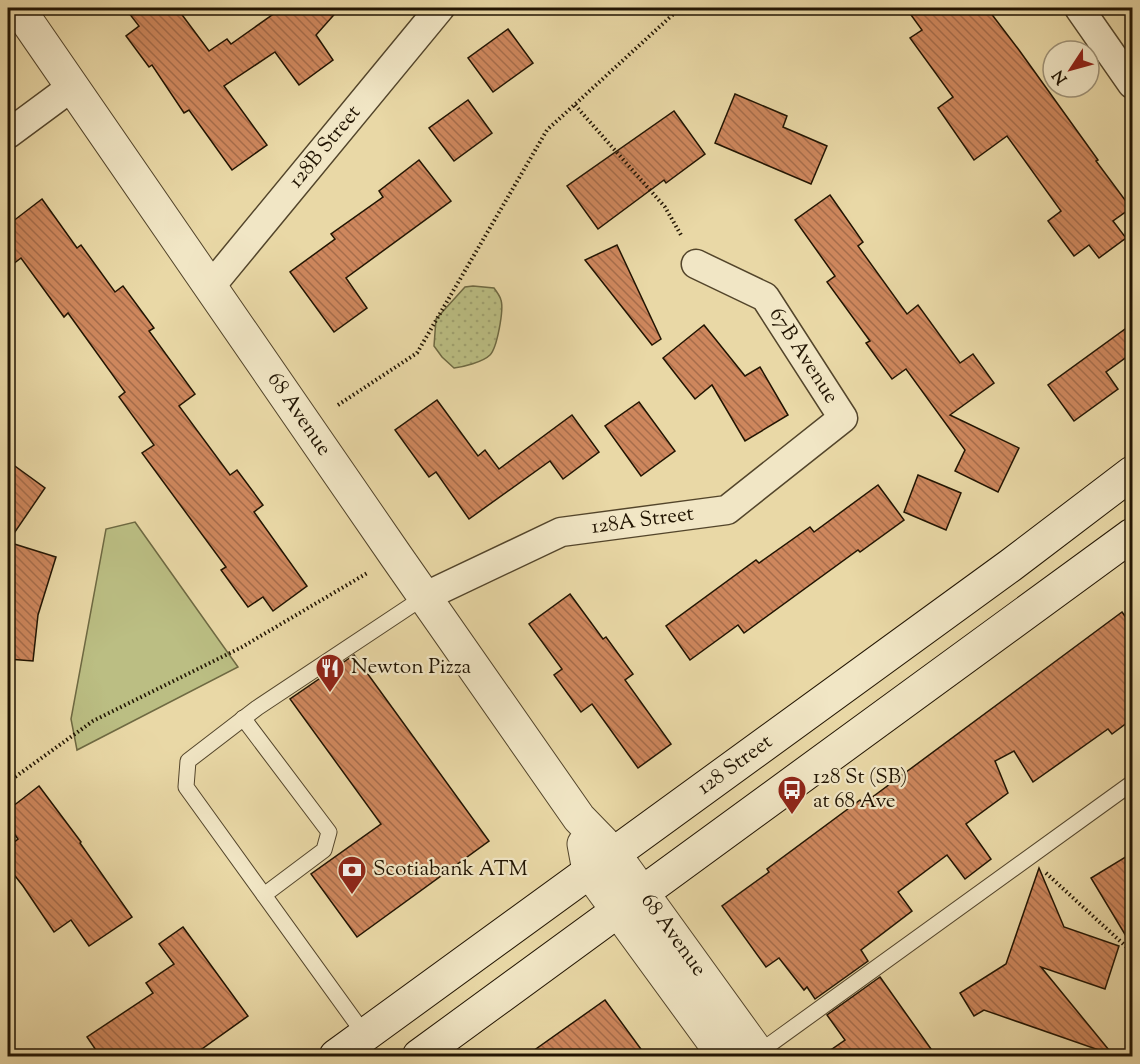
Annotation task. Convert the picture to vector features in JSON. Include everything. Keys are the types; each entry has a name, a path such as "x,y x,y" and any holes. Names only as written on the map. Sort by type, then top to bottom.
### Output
{"main road":[{"name":"68 Avenue","path":"18,8 579,818 601,862 630,901 759,1055"},
{"name":"128 Street","path":"336,1056 1011,565 1132,473"},
{"path":"419,1056 1132,535"},
{"name":"68 Avenue","path":"630,901 724,1056"}],"street":[{"name":"128B Street","path":"210,286 440,8"},
{"path":"1079,8 1132,84"},
{"path":"8,134 73,86"},
{"name":"67B Avenue","path":"696,264 765,297 843,418"},
{"name":"128A Street","path":"424,597 561,532 727,510 843,418"}],"lane":[{"path":"365,1035 186,787 188,761 243,718 424,597"},
{"path":"243,718 329,832 324,850 264,895"},
{"path":"759,1055 1132,783"}],"path":[{"path":"338,405 417,353 548,130 680,8"},
{"path":"575,105 665,207 681,236"},
{"path":"8,782 93,722 242,647 369,572"},
{"path":"1032,856 1044,871 1132,952"}],"green space":[{"path":"465,287 494,288 502,305 501,320 490,355 473,364 454,368 434,346 436,319"},
{"path":"135,522 238,667 77,750 71,719 106,529"}],"building":[{"path":"125,8 177,8 209,51 227,39 231,44 282,8 340,8 316,35 333,60 299,85 275,52 224,86 267,145 232,170 189,110 184,113 152,65 149,67 126,36 139,26"},
{"path":"906,8 987,8 1041,81 1041,99 1054,99 1131,208 1113,221 1126,238 1099,258 1089,245 1074,256 1048,221 1061,211 1007,136 974,160 938,108 953,97 910,38 922,30"},
{"path":"508,29 533,63 493,92 468,58"},
{"path":"735,94 787,116 783,127 827,146 811,184 715,143"},
{"path":"468,100 492,133 454,161 429,128"},
{"path":"674,111 705,154 666,183 664,180 598,229 567,186"},
{"path":"419,160 451,201 346,278 367,308 334,332 290,272 335,239 331,234 383,197 379,191"},
{"path":"830,195 863,242 858,246 907,314 918,305 960,363 973,354 994,383 950,415 1019,448 998,492 955,471 965,450 906,369 892,379 866,343 870,341 827,282 835,276 795,220"},
{"path":"42,199 77,248 81,245 115,292 123,286 154,328 149,331 195,394 179,406 230,475 237,470 263,505 254,512 307,586 273,611 263,597 248,607 221,570 226,567 142,453 154,445 119,397 125,392 68,313 64,317 21,258 8,268 8,225"},
{"path":"617,245 661,339 652,345 585,260"},
{"path":"1132,324 1132,353 1106,372 1118,389 1074,421 1048,385"},
{"path":"704,325 745,376 760,367 788,415 745,441 712,385 695,399 663,358"},
{"path":"437,400 478,456 485,450 499,469 572,415 599,452 563,479 550,461 469,519 436,472 429,477 395,430"},
{"path":"639,402 675,451 641,476 605,426"},
{"path":"8,461 45,488 8,542"},
{"path":"918,475 961,493 946,530 904,512"},
{"path":"878,485 904,520 860,552 858,550 744,633 738,625 690,660 666,626 756,560 759,563 810,527 814,532"},
{"path":"8,542 56,557 38,615 33,661 8,659"},
{"path":"570,594 603,639 606,637 633,674 625,680 671,744 638,768 592,704 581,712 554,675 562,669 529,624"},
{"path":"1122,612 1132,626 1132,719 1112,734 1108,729 1033,782 1014,751 995,761 1008,793 966,824 991,859 965,879 947,855 898,892 912,911 861,950 868,961 815,999 807,987 804,990 779,958 766,967 722,906 769,872 767,869 860,800 863,804"},
{"path":"354,655 489,841 357,937 311,874 381,824 290,699"},
{"path":"39,786 81,842 132,917 89,946 71,920 54,932 8,867 8,847 18,839 8,825 8,810"},
{"path":"1132,853 1132,946 1091,878"},
{"path":"1039,868 1064,927 1119,946 1105,989 1041,967 1113,1055 984,1010 974,1016 960,993 1006,964"},
{"path":"183,927 248,1016 192,1056 100,1056 87,1037 153,993 146,983 174,964 159,944"},
{"path":"880,977 936,1056 822,1056 845,1040 827,1015"},
{"path":"605,1000 646,1056 526,1056"}],"place":[{"name":"Newton Pizza","path":"330,694"},
{"name":"128 St (SB) at 68 Ave","path":"792,816"},
{"name":"Scotiabank ATM","path":"352,896"}]}
